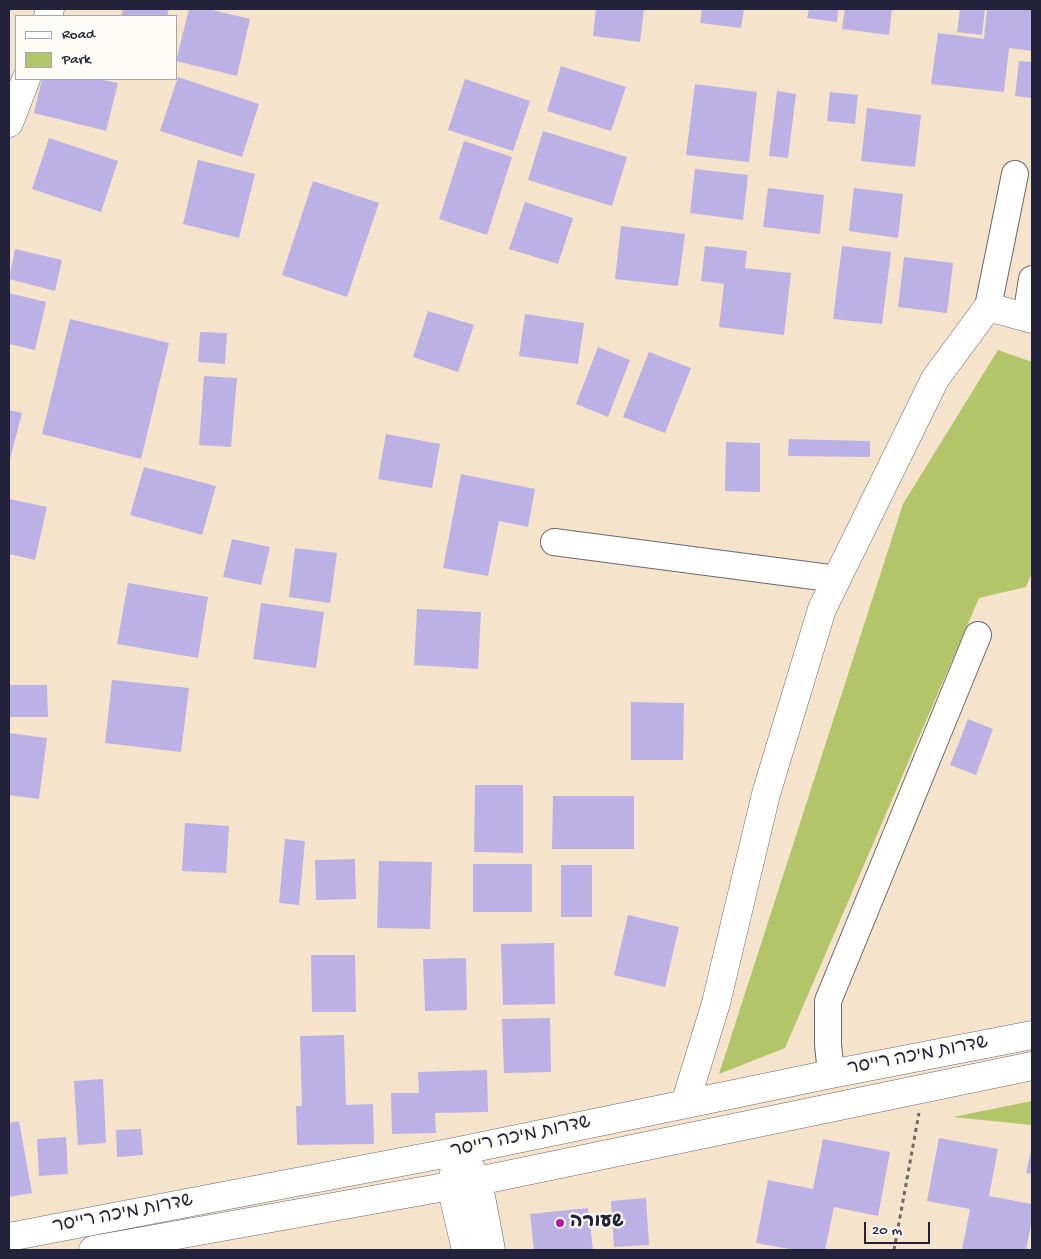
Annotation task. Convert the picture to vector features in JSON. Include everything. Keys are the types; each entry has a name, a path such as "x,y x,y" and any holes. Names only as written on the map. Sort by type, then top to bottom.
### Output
{"street":[{"path":"9,123 26,80"},
{"path":"685,1104 716,1003 766,794 822,608 935,379 988,307 1015,174"},
{"path":"988,307 1029,318 1032,278"},
{"path":"554,542 837,579"},
{"path":"831,1074 828,1044 828,1001 978,635"},
{"name":"שדרות מיכה רייסר","path":"9,1237 459,1151 831,1074 1032,1035"},
{"name":"שדרות מיכה רייסר","path":"92,1250 478,1181 1032,1066"},
{"path":"459,1151 478,1181 491,1250"},
{"path":"459,1151 451,1186 466,1250"}],"path":[{"path":"894,1250 924,1089"}],"green space":[{"path":"998,350 1032,362 1032,573 1026,587 979,598 785,1048 719,1074 903,504"},
{"path":"1032,1101 1032,1125 953,1117"}],"building":[{"path":"123,9 169,9 167,15 121,15"},
{"path":"189,9 208,9 250,19 237,76 178,61 178,53"},
{"path":"596,9 644,9 640,42 593,36"},
{"path":"702,9 744,9 741,28 700,23"},
{"path":"809,9 838,9 837,22 807,18"},
{"path":"845,9 892,9 889,35 842,29"},
{"path":"960,9 985,9 982,35 957,32"},
{"path":"987,9 1032,9 1032,51 1009,48 1004,92 931,84 938,33 984,39"},
{"path":"1019,61 1032,62 1032,98 1015,96"},
{"path":"561,66 626,87 611,131 547,111"},
{"path":"178,77 259,104 242,157 160,131"},
{"path":"465,79 530,101 513,151 448,130"},
{"path":"42,80 103,80 118,83 106,131 34,113"},
{"path":"695,84 757,92 749,162 686,155"},
{"path":"777,91 796,94 788,158 769,156"},
{"path":"830,92 858,95 855,124 827,121"},
{"path":"867,108 921,115 915,167 861,161"},
{"path":"543,131 627,157 612,206 528,180"},
{"path":"49,138 118,161 101,212 32,189"},
{"path":"464,141 512,157 487,235 439,219"},
{"path":"198,160 255,174 239,238 183,224"},
{"path":"695,169 748,175 743,220 690,213"},
{"path":"313,181 379,203 347,297 282,275"},
{"path":"768,188 824,195 820,234 763,227"},
{"path":"854,188 903,194 898,238 849,231"},
{"path":"525,202 573,218 558,264 509,249"},
{"path":"621,226 685,234 678,286 615,279"},
{"path":"705,246 747,251 745,268 791,273 784,335 719,327 724,284 701,281"},
{"path":"842,246 891,252 882,324 833,319"},
{"path":"15,249 62,260 55,291 9,279"},
{"path":"904,257 953,263 947,313 898,307"},
{"path":"9,293 46,302 35,350 9,344"},
{"path":"428,311 474,325 458,372 413,357"},
{"path":"525,314 584,323 578,364 519,356"},
{"path":"70,319 169,343 141,459 42,434"},
{"path":"200,332 227,333 225,364 198,362"},
{"path":"598,347 630,360 608,417 576,404"},
{"path":"649,352 691,368 665,433 623,417"},
{"path":"204,376 237,378 231,447 199,445"},
{"path":"9,410 22,413 9,463"},
{"path":"386,434 440,444 432,488 378,479"},
{"path":"789,439 870,441 870,457 788,456"},
{"path":"726,442 760,443 760,492 725,491"},
{"path":"144,467 216,486 202,535 130,515"},
{"path":"461,474 535,489 528,527 499,521 488,576 443,568"},
{"path":"9,499 47,507 35,560 9,554"},
{"path":"232,539 270,547 261,585 223,577"},
{"path":"295,548 337,553 330,603 289,597"},
{"path":"128,583 208,597 198,658 117,644"},
{"path":"261,603 324,612 316,668 253,659"},
{"path":"417,609 481,612 478,669 414,665"},
{"path":"112,680 189,688 181,752 105,743"},
{"path":"9,685 47,685 48,717 9,717"},
{"path":"631,702 684,703 683,760 631,760"},
{"path":"968,719 993,729 976,775 950,765"},
{"path":"9,733 47,738 39,799 9,795"},
{"path":"475,785 523,785 523,853 474,852"},
{"path":"553,796 634,796 634,849 552,849"},
{"path":"185,823 229,826 226,873 182,871"},
{"path":"285,839 305,841 299,905 279,903"},
{"path":"355,859 356,899 316,900 315,860"},
{"path":"379,861 432,862 430,929 377,928"},
{"path":"473,864 532,864 532,912 473,912"},
{"path":"561,865 592,865 592,917 561,917"},
{"path":"628,915 679,927 665,987 614,975"},
{"path":"554,943 555,1004 503,1005 501,944"},
{"path":"311,955 355,955 356,1012 312,1012"},
{"path":"466,958 467,1010 425,1011 423,959"},
{"path":"550,1018 551,1072 504,1073 502,1019"},
{"path":"344,1035 346,1105 373,1104 374,1144 297,1145 296,1106 302,1106 300,1036"},
{"path":"487,1070 488,1112 435,1113 436,1133 392,1134 391,1093 419,1093 418,1072"},
{"path":"103,1079 106,1143 78,1145 74,1081"},
{"path":"19,1121 32,1193 9,1197 9,1123"},
{"path":"141,1129 143,1155 117,1157 116,1130"},
{"path":"66,1137 68,1174 39,1176 37,1139"},
{"path":"939,1138 998,1149 989,1196 1032,1204 1032,1219 1026,1250 962,1250 970,1209 927,1201"},
{"path":"823,1139 890,1152 878,1216 834,1207 825,1250 795,1250 756,1243 768,1180 813,1189"},
{"path":"1032,1151 1032,1174 1026,1173"},
{"path":"646,1198 649,1245 614,1247 611,1201"},
{"path":"588,1208 593,1250 534,1250 530,1214"}],"place":[{"name":"שעורה","path":"560,1223"}]}
